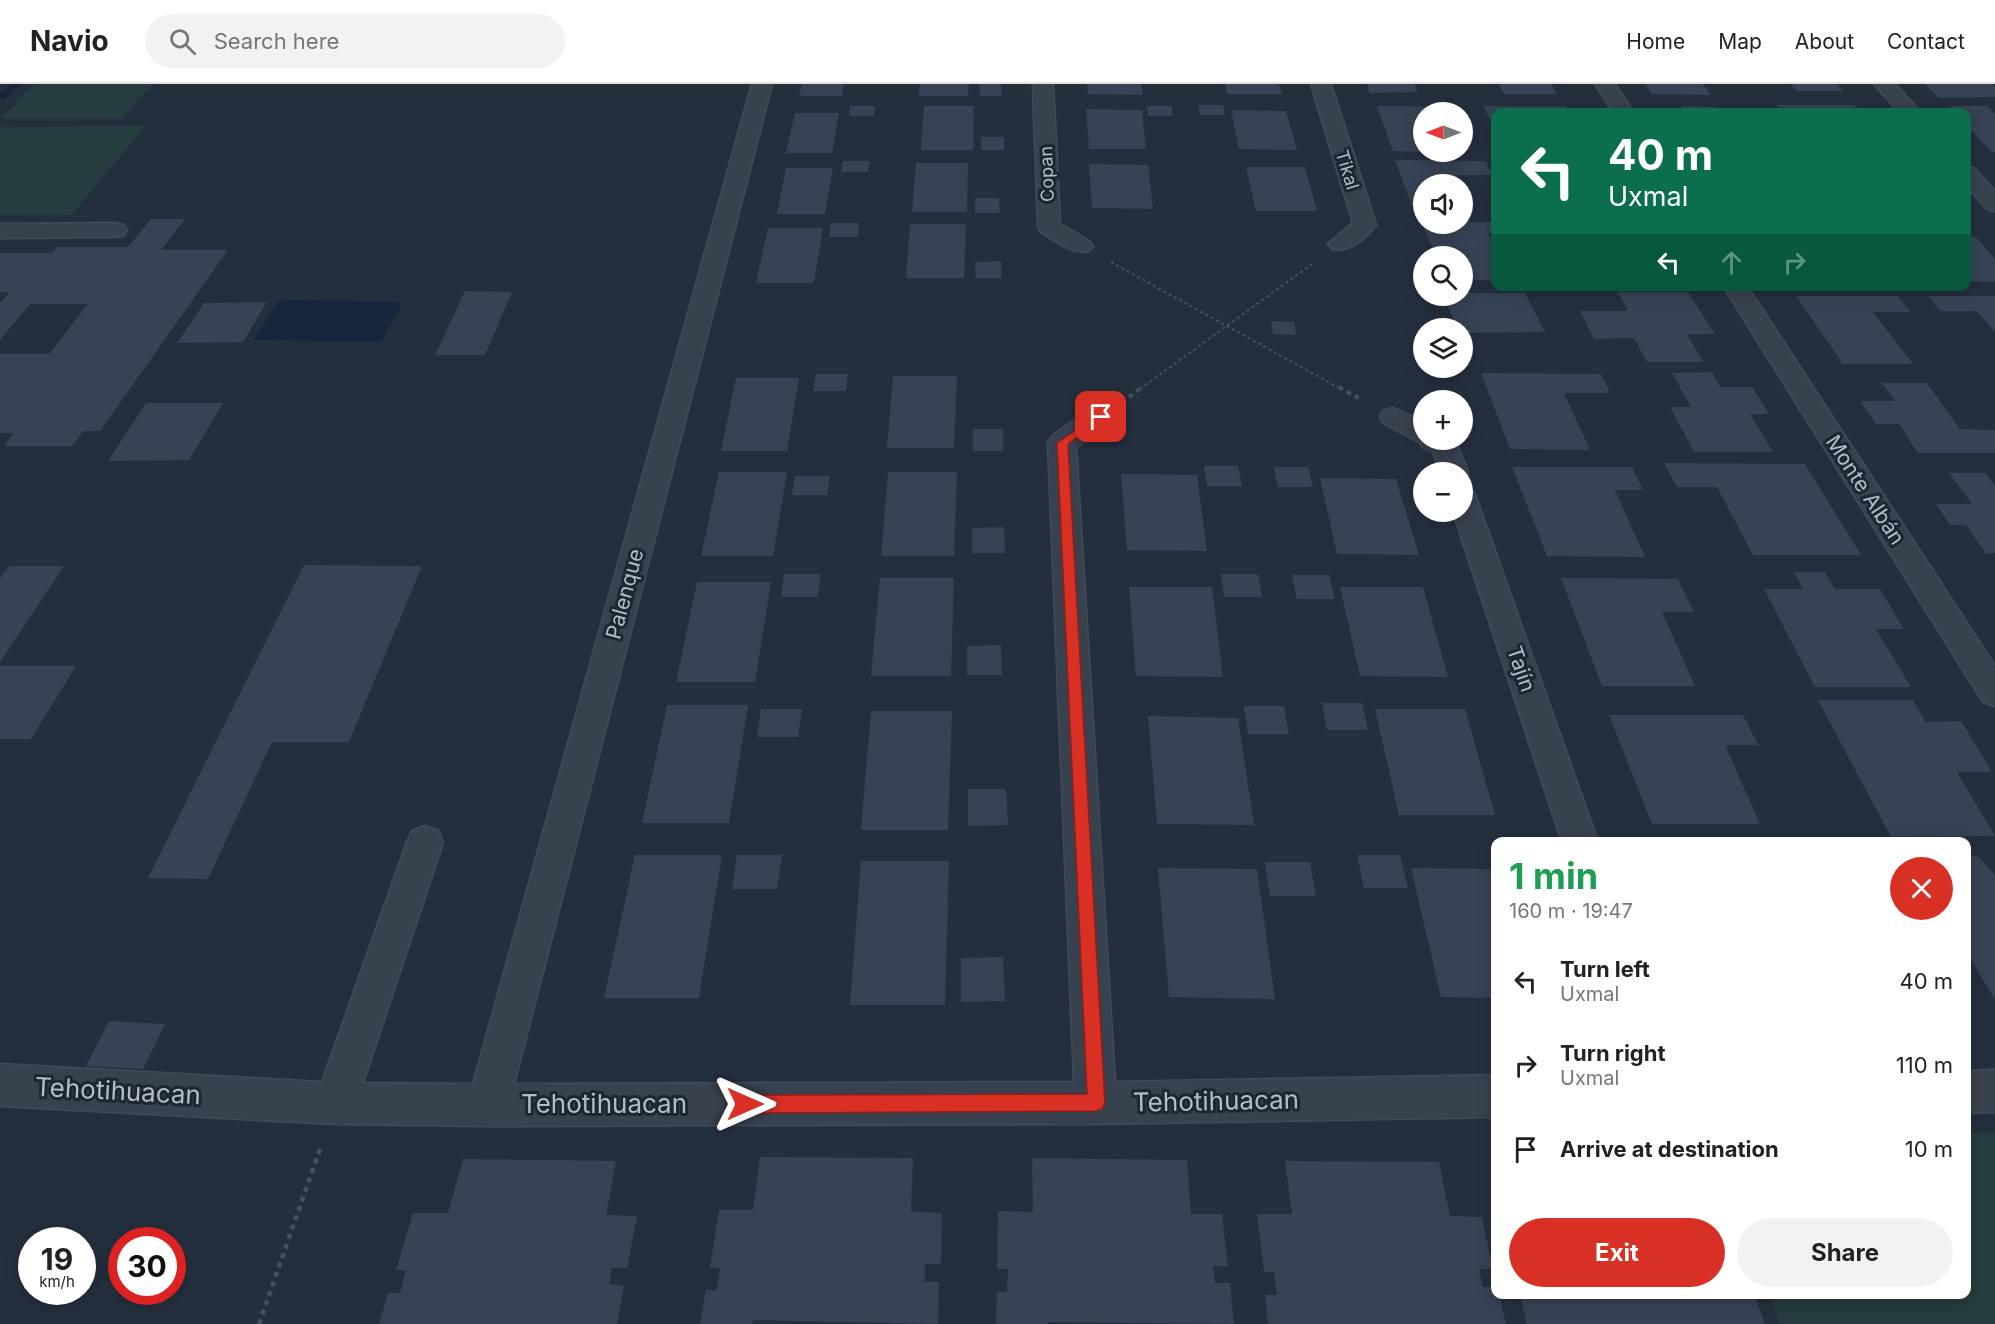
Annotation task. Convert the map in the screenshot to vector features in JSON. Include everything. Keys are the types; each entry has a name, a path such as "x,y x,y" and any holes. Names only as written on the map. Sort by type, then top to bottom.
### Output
{"street":[{"name":"Palenque","path":"488,1105 762,84"},
{"name":"Copan","path":"1043,84 1049,226 1081,246"},
{"name":"Tikal","path":"1321,84 1365,225 1340,244"},
{"path":"1605,84 1620,108"},
{"path":"1884,84 1906,108"},
{"path":"1971,178 1995,204"},
{"path":"0,231 116,230"},
{"name":"Monte Albán","path":"1738,291 1995,693"},
{"path":"1096,1103 1062,443 1101,417"},
{"path":"1393,417 1413,428"},
{"name":"Tajín","path":"1471,522 1578,837"},
{"path":"335,1103 425,843"},
{"name":"Tehotihuacan","path":"0,1085 335,1103 488,1105 1096,1103 1491,1096"},
{"path":"1971,1092 1995,1091"}],"path":[{"path":"1101,417 1340,244"},
{"path":"1081,246 1393,417"},
{"path":"259,1324 335,1103"}],"green space":[{"path":"34,84 154,84 121,119 0,119"},
{"path":"146,126 71,215 0,215 0,127"},
{"path":"1971,1133 1995,1133 1995,1324 1780,1324 1771,1299 1971,1299"}],"water":[{"path":"279,300 403,302 381,342 253,340"}],"building":[{"path":"802,84 844,84 842,96 799,96"},
{"path":"920,84 969,84 968,96 919,96"},
{"path":"979,84 1001,84 1002,96 980,96"},
{"path":"1087,84 1141,84 1143,95 1088,94"},
{"path":"1225,84 1279,84 1282,94 1227,94"},
{"path":"1367,84 1414,84 1418,92 1370,93"},
{"path":"1499,84 1551,84 1557,94 1504,94"},
{"path":"1645,84 1703,84 1711,95 1652,94"},
{"path":"1791,84 1837,84 1843,91 1796,91"},
{"path":"1925,84 1992,84 1995,87 1995,97 1939,98"},
{"path":"1198,105 1223,105 1225,115 1200,115"},
{"path":"1777,105 1854,105 1857,108 1780,108"},
{"path":"850,106 875,106 874,116 849,116"},
{"path":"924,106 974,106 973,150 921,150"},
{"path":"1147,106 1171,106 1173,116 1148,116"},
{"path":"1377,106 1413,106 1413,152 1393,151"},
{"path":"1483,106 1565,106 1566,108 1491,108 1491,118"},
{"path":"1681,106 1717,108 1683,108"},
{"path":"1949,106 1987,106 1995,114 1995,152 1992,152 1971,130 1971,108 1951,108"},
{"path":"1086,109 1142,110 1146,149 1089,149"},
{"path":"1231,110 1286,111 1297,150 1239,149"},
{"path":"795,113 839,113 832,153 786,153"},
{"path":"981,137 1004,137 1004,150 981,150"},
{"path":"1395,160 1413,162 1486,161 1491,175 1413,174 1413,209"},
{"path":"843,161 869,161 868,172 841,172"},
{"path":"916,163 968,163 967,212 912,212"},
{"path":"1089,164 1148,165 1153,209 1092,208"},
{"path":"1246,167 1305,167 1317,211 1256,211"},
{"path":"786,168 833,168 825,214 777,214"},
{"path":"975,198 999,198 1000,213 975,213"},
{"path":"151,219 185,219 161,250 228,250 100,431 83,431 72,446 4,446 13,433 0,433 0,354 49,354 88,304 30,304 0,340 0,303 10,292 0,292 0,253 52,253 57,247 128,247"},
{"path":"1473,222 1491,222 1491,233 1488,233 1491,239 1491,280 1473,280 1473,246 1432,246 1426,234 1473,234"},
{"path":"831,223 859,223 858,237 829,237"},
{"path":"910,224 966,224 964,278 906,278"},
{"path":"768,228 823,228 814,283 756,283"},
{"path":"1971,237 1976,237 1995,259 1995,282 1971,281"},
{"path":"1001,261 1002,278 976,278 975,262"},
{"path":"465,291 512,292 485,355 435,355"},
{"path":"1617,292 1688,292 1715,334 1687,334 1703,362 1647,362 1634,338 1594,339 1580,311 1628,311"},
{"path":"1473,293 1525,293 1545,332 1473,333 1473,318 1453,318 1447,306 1473,306"},
{"path":"1796,296 1898,296 1910,312 1873,312 1913,364 1843,364"},
{"path":"1928,296 1995,296 1995,332 1977,311 1940,311"},
{"path":"267,302 243,342 177,343 204,303"},
{"path":"1271,321 1294,322 1296,335 1273,334"},
{"path":"1712,372 1720,387 1752,387 1769,414 1750,414 1773,452 1694,452 1670,407 1691,407 1672,373"},
{"path":"1481,373 1601,374 1610,393 1564,393 1590,450 1510,449"},
{"path":"816,374 848,374 846,391 813,391"},
{"path":"893,376 957,376 954,448 887,448"},
{"path":"736,378 799,378 787,451 721,451"},
{"path":"1882,383 1927,383 1960,429 1995,430 1995,453 1918,453 1899,424 1876,424 1860,401 1895,401"},
{"path":"146,403 223,403 189,460 108,461"},
{"path":"973,429 1003,429 1003,451 973,451"},
{"path":"1664,463 1805,464 1861,555 1753,555 1717,487 1677,487"},
{"path":"1204,466 1238,466 1242,486 1207,486"},
{"path":"1274,467 1308,467 1313,487 1278,487"},
{"path":"1512,467 1632,467 1643,490 1615,490 1645,557 1547,556"},
{"path":"719,472 787,472 773,556 701,556"},
{"path":"888,472 957,472 954,556 881,556"},
{"path":"1949,473 1985,473 1995,486 1995,553 1986,554 1966,525 1950,525 1936,504 1972,504"},
{"path":"1121,474 1197,475 1207,551 1127,550"},
{"path":"795,476 830,476 827,495 792,495"},
{"path":"1320,478 1396,479 1419,555 1337,554"},
{"path":"1004,527 1005,553 972,553 972,528"},
{"path":"304,565 422,566 349,742 272,742 208,879 148,878"},
{"path":"9,566 64,566 0,662 0,579"},
{"path":"1794,572 1825,572 1835,589 1880,589 1904,629 1876,629 1911,687 1815,687 1764,589 1803,589"},
{"path":"784,574 821,574 818,597 781,597"},
{"path":"1221,574 1258,574 1262,597 1224,597"},
{"path":"1292,575 1329,575 1335,599 1297,599"},
{"path":"880,578 954,578 951,676 871,676"},
{"path":"1561,578 1678,579 1694,612 1662,612 1695,686 1602,686"},
{"path":"697,582 771,582 755,682 676,682"},
{"path":"1129,587 1212,587 1223,677 1136,676"},
{"path":"1340,587 1423,587 1448,677 1360,676"},
{"path":"1001,645 1002,675 967,675 967,646"},
{"path":"0,666 76,666 31,739 0,739"},
{"path":"1818,700 1913,700 1926,722 1961,721 1992,772 1957,772 1995,836 1891,837"},
{"path":"1322,703 1362,703 1368,730 1327,730"},
{"path":"667,705 748,705 729,823 642,823"},
{"path":"1244,706 1284,706 1289,734 1248,734"},
{"path":"761,709 802,709 798,737 757,737"},
{"path":"1375,709 1465,709 1495,815 1399,815"},
{"path":"871,711 952,711 948,830 861,830"},
{"path":"1609,715 1743,715 1758,745 1725,745 1760,824 1652,824"},
{"path":"1148,716 1238,718 1254,825 1157,824"},
{"path":"968,789 1006,789 1008,825 968,826"},
{"path":"635,855 722,855 699,998 604,998"},
{"path":"737,855 782,855 777,889 732,889"},
{"path":"1357,855 1400,855 1408,888 1364,888"},
{"path":"1977,855 1995,875 1995,1000 1971,959 1971,856"},
{"path":"861,861 949,861 945,1005 850,1005"},
{"path":"1265,862 1310,862 1316,896 1270,896"},
{"path":"1158,868 1257,869 1275,999 1169,997"},
{"path":"1411,868 1491,869 1491,998 1441,997"},
{"path":"1003,957 1005,1001 961,1002 961,958"},
{"path":"109,1021 165,1024 143,1069 86,1066"},
{"path":"760,1157 913,1158 911,1212 942,1213 941,1264 925,1264 925,1282 939,1282 938,1324 753,1320 752,1324 700,1324 706,1290 717,1290 720,1268 710,1268 719,1210 753,1210"},
{"path":"1032,1158 1187,1160 1191,1214 1222,1214 1228,1267 1213,1266 1215,1283 1230,1283 1234,1324 1048,1322 1048,1324 996,1324 997,1292 1007,1292 1008,1269 997,1269 998,1211 1033,1212"},
{"path":"463,1159 616,1161 606,1215 637,1216 627,1268 612,1268 609,1284 624,1286 617,1324 379,1324 388,1293 400,1293 406,1270 396,1270 413,1213 448,1213"},
{"path":"1285,1161 1439,1162 1450,1216 1482,1217 1491,1260 1491,1269 1479,1269 1483,1287 1491,1287 1491,1299 1500,1299 1506,1324 1268,1324 1265,1295 1277,1295 1274,1272 1264,1272 1257,1214 1292,1214"},
{"path":"1521,1299 1756,1299 1765,1324 1527,1324"}],"waterway":[{"path":"2,97 17,84"}],"route":[{"path":"745,1104 1096,1103 1062,443 1101,417"}]}
